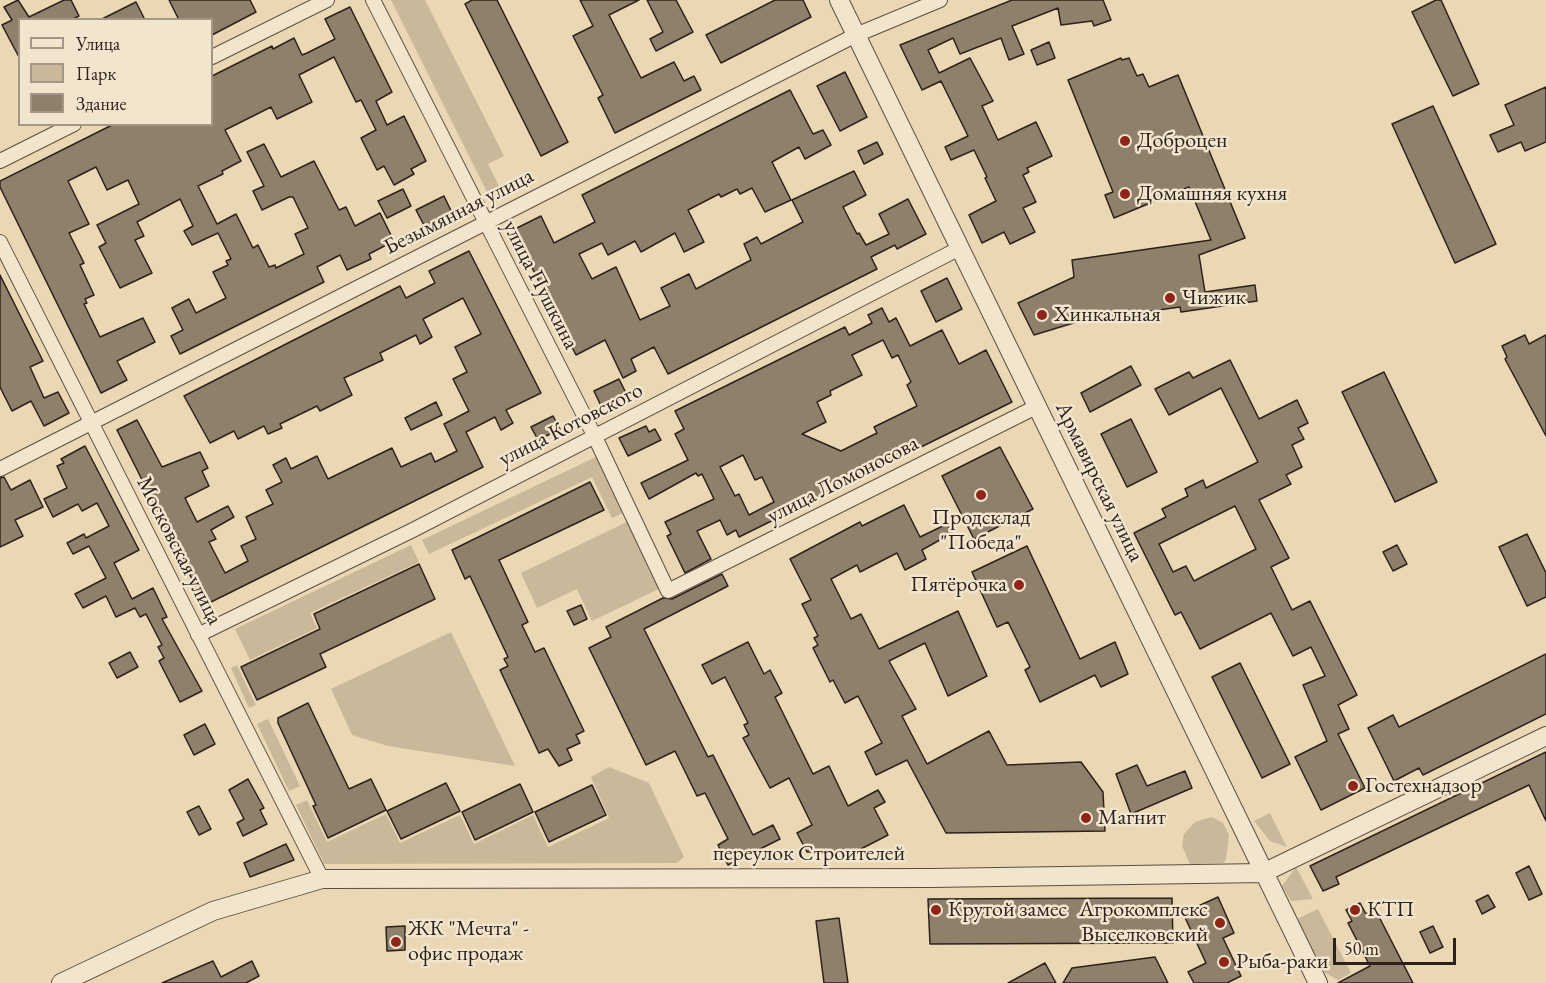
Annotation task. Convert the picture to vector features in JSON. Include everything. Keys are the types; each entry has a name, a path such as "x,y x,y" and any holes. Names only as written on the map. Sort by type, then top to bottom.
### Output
{"street":[{"path":"213,57 327,0"},
{"name":"улица Пушкина","path":"373,0 484,223 595,437 668,591"},
{"name":"Армавирская улица","path":"839,0 1318,983"},
{"name":"Безымянная улица","path":"0,469 856,35 940,0"},
{"path":"0,161 70,126"},
{"name":"Московская улица","path":"0,242 89,423 322,879"},
{"name":"улица Котовского","path":"198,635 413,530 960,248"},
{"name":"улица Ломоносова","path":"668,591 1036,407"},
{"name":"переулок Строителей","path":"61,983 213,911 322,879 931,878 1263,873 1546,736"}],"green space":[{"path":"391,0 425,0 504,156 488,164 505,198 493,204"},
{"path":"598,456 625,512 612,518 592,477 429,554 422,540"},
{"path":"631,520 663,587 592,621 577,589 537,608 521,573"},
{"path":"411,545 419,562 310,613 317,628 250,660 235,629"},
{"path":"451,632 515,766 388,746 352,735 331,689"},
{"path":"237,665 256,705 249,708 231,668"},
{"path":"268,719 300,786 289,791 257,724"},
{"path":"609,767 649,783 684,857 677,863 324,864 296,805 307,800 327,842 386,814 400,843 460,815 474,844 533,815 548,847 609,818 591,777"},
{"path":"1270,813 1287,847 1270,841 1254,821"},
{"path":"1212,817 1223,823 1229,835 1226,859 1224,863 1190,864 1182,846 1184,834 1195,822"},
{"path":"1296,867 1313,899 1291,901 1282,886"},
{"path":"1318,909 1351,973 1338,980 1324,972 1297,919"}],"building":[{"path":"18,0 29,17 64,0 71,0 79,16 75,18 18,18 18,55 2,25 12,20 4,7"},
{"path":"169,0 250,0 256,12 213,34 213,18 178,18"},
{"path":"472,0 497,0 568,142 541,156 465,4"},
{"path":"580,0 639,0 609,15 641,78 674,62 684,81 694,76 701,90 615,133 598,98 603,95 573,36 593,26"},
{"path":"647,0 676,0 693,32 656,51 650,39 663,32"},
{"path":"775,0 803,0 811,17 721,63 706,35"},
{"path":"1012,0 1103,0 1111,20 1094,26 1092,21 1061,25 1058,8 1012,26 1024,54 1009,60 1001,38 960,54 953,38 928,50 939,73 970,58 993,101 982,106 998,140 1036,122 1052,156 1027,168 1029,172 1023,175 1036,202 1023,208 1035,232 1010,244 1004,232 982,243 969,215 996,201 985,178 987,177 974,150 951,160 945,147 968,136 941,81 922,90 900,45"},
{"path":"1436,0 1441,0 1479,84 1453,96 1412,12"},
{"path":"136,2 144,18 104,18"},
{"path":"350,7 392,92 376,101 387,125 404,116 426,161 411,169 414,174 394,185 384,166 377,170 361,138 376,130 361,100 356,102 334,57 299,75 312,102 277,119 271,107 225,130 241,161 222,171 223,174 198,186 217,224 236,214 253,248 258,245 269,267 275,265 276,268 304,254 295,234 308,228 293,197 262,210 253,191 264,186 247,152 264,144 281,177 314,161 339,210 346,207 355,226 380,213 394,241 369,254 371,259 347,270 340,255 317,267 324,282 180,354 171,336 183,330 172,308 189,299 196,313 226,298 213,272 228,265 226,261 231,259 218,233 192,245 184,231 193,226 180,199 137,222 144,236 135,240 152,273 120,288 99,247 106,243 97,225 139,204 128,180 107,190 96,167 68,181 89,224 69,233 84,263 80,265 94,295 85,299 87,303 84,304 100,337 143,318 155,342 117,361 127,380 101,393 0,187 0,181 110,126 213,126 213,76 272,46 273,49 294,38 302,55 335,39 325,19"},
{"path":"1049,42 1055,58 1037,65 1031,50"},
{"path":"1121,58 1122,60 1129,58 1137,76 1143,74 1149,87 1178,75 1245,238 1199,255 1205,292 1255,285 1257,301 1181,312 1180,307 1080,321 1034,335 1018,303 1074,277 1072,260 1211,240 1189,187 1114,218 1105,195 1113,192 1068,80"},
{"path":"845,72 867,117 840,131 817,86"},
{"path":"1546,87 1546,142 1525,151 1521,142 1498,152 1490,135 1514,125 1505,105"},
{"path":"790,90 813,134 823,130 831,145 805,159 799,147 772,162 791,200 765,212 752,188 740,194 737,189 721,197 719,194 688,210 704,242 684,252 675,233 641,252 635,241 608,255 602,243 579,254 592,279 616,267 640,320 670,306 661,288 689,274 696,289 751,260 744,244 757,237 761,244 803,222 792,200 854,171 866,195 843,207 857,234 859,233 866,245 889,234 879,214 908,199 926,234 897,249 895,245 871,257 877,269 668,374 654,347 631,359 636,371 623,378 605,340 576,355 513,230 541,216 554,243 595,222 582,195"},
{"path":"1433,106 1496,244 1455,263 1392,124"},
{"path":"877,142 883,154 864,164 858,151"},
{"path":"403,189 411,206 387,218 378,201"},
{"path":"444,196 454,217 427,231 416,210"},
{"path":"469,251 541,393 506,410 513,423 501,430 495,417 466,432 483,467 205,605 117,430 137,420 162,467 200,452 208,468 202,471 209,486 185,498 197,522 228,506 234,517 211,530 216,539 209,542 225,573 248,561 241,546 256,539 246,517 273,504 266,490 282,482 273,465 286,458 291,469 317,456 328,479 392,448 401,467 431,453 435,462 457,451 444,424 469,411 453,379 467,372 455,347 481,334 463,298 423,319 432,337 420,344 416,335 380,353 383,360 344,378 352,395 320,411 317,406 280,424 282,428 268,434 264,426 238,439 234,431 210,443 184,396 400,286 406,298 435,283 429,271"},
{"path":"0,275 43,361 30,367 44,398 58,392 69,413 44,426 31,401 12,411 0,387"},
{"path":"947,278 962,309 936,322 921,291"},
{"path":"882,308 889,322 896,318 910,346 942,330 959,364 986,350 1012,402 739,537 736,530 727,535 720,520 697,531 711,559 685,573 667,536 671,534 665,522 714,499 702,474 698,476 696,473 649,499 641,483 688,460 675,434 684,429 675,411 845,327 849,335 872,323 868,315","holes":["883,340 892,358 898,355 911,382 907,385 917,406 874,427 877,433 841,451 802,434 826,422 817,402 831,395 830,391 862,375 852,355","743,455 755,480 762,477 774,502 749,515 739,494 735,496 720,467"]},
{"path":"1525,335 1529,344 1546,335 1546,436 1505,359 1507,357 1502,346"},
{"path":"1230,360 1259,419 1297,400 1308,423 1298,428 1304,439 1292,445 1302,467 1286,475 1291,484 1259,500 1289,558 1271,567 1292,610 1310,601 1357,695 1338,705 1349,729 1338,734 1365,788 1321,810 1295,757 1327,741 1303,685 1325,676 1311,647 1293,656 1271,613 1200,649 1181,612 1175,615 1134,533 1166,517 1162,509 1188,496 1185,489 1203,480 1206,488 1258,462 1221,388 1169,415 1155,389 1189,372 1193,378","holes":["1235,506 1256,549 1194,581 1186,566 1173,572 1159,544"]},
{"path":"1131,366 1141,385 1090,412 1081,393"},
{"path":"1384,372 1437,482 1395,502 1342,392"},
{"path":"619,379 627,395 602,408 594,391"},
{"path":"436,402 442,415 411,430 405,418"},
{"path":"553,416 560,429 538,440 531,427"},
{"path":"1131,419 1157,472 1127,487 1101,434"},
{"path":"646,426 649,432 655,429 661,440 628,456 619,438"},
{"path":"85,446 139,550 114,563 132,599 153,588 167,617 162,619 202,691 180,702 159,661 164,658 158,647 162,645 146,614 140,617 135,608 116,617 106,596 83,608 75,594 106,578 89,546 73,554 67,543 84,534 86,538 109,526 97,503 82,511 78,504 53,517 44,499 67,488 57,466 64,463 61,459"},
{"path":"1000,447 1033,509 974,539 942,476"},
{"path":"4,477 11,490 30,480 43,507 15,520 23,536 0,547 0,478"},
{"path":"590,482 604,510 499,560 528,622 522,625 535,652 544,648 584,731 576,735 580,743 567,749 572,760 559,766 548,749 539,753 500,670 508,666 504,659 508,657 470,576 465,579 452,550"},
{"path":"904,505 920,537 947,524 952,533 922,550 926,559 905,570 897,553 860,572 857,565 831,579 851,619 861,614 879,649 958,611 987,676 948,696 925,643 889,661 916,709 902,716 927,764 989,731 1007,765 1081,762 1103,792 1105,831 946,833 907,760 876,775 865,752 882,743 858,696 845,703 833,680 830,682 813,648 818,645 814,638 818,636 802,604 811,600 790,559 860,522 862,526"},
{"path":"1527,534 1546,573 1546,597 1527,606 1499,547"},
{"path":"1397,545 1407,564 1393,571 1383,552"},
{"path":"1027,546 1080,659 1115,642 1128,674 1101,687 1095,675 1040,702 1025,670 1030,667 1008,622 997,627 972,572"},
{"path":"419,564 435,599 320,654 326,667 257,700 241,667 320,629 314,614"},
{"path":"722,574 728,586 644,629 708,757 713,755 753,835 773,825 780,839 728,865 718,845 728,839 705,793 697,796 675,751 646,765 589,648 611,637 606,627 663,598 672,599"},
{"path":"581,605 587,619 574,625 567,611"},
{"path":"748,642 764,674 770,670 782,693 775,697 813,774 829,766 848,806 878,790 885,802 874,808 888,835 859,850 807,852 797,833 812,825 789,778 770,788 743,738 749,735 744,725 748,723 725,677 712,684 702,665"},
{"path":"130,652 138,667 117,678 109,663"},
{"path":"1546,654 1546,714 1423,775 1419,768 1394,781 1368,728 1393,715 1399,727"},
{"path":"1240,663 1290,764 1262,778 1212,677"},
{"path":"308,703 349,789 371,779 386,810 328,838 313,806 316,805 278,723 278,718"},
{"path":"205,724 215,744 194,755 184,735"},
{"path":"1546,752 1546,821 1529,785 1336,877 1339,884 1323,891 1310,866"},
{"path":"1137,765 1147,786 1185,771 1192,788 1131,814 1116,774"},
{"path":"248,779 264,808 260,810 267,824 243,836 237,823 244,819 229,790"},
{"path":"446,783 460,811 401,839 387,811"},
{"path":"520,784 533,812 475,840 462,812"},
{"path":"592,785 606,815 549,842 535,812"},
{"path":"199,806 211,829 199,835 187,812"},
{"path":"286,844 294,860 250,877 244,863"},
{"path":"1529,866 1542,894 1529,900 1516,873"},
{"path":"1488,895 1495,907 1482,914 1476,901"},
{"path":"1218,897 1234,933 1223,938 1241,976 1227,983 1194,983 1188,972 1206,963 1183,913"},
{"path":"1172,898 1173,943 930,944 928,899"},
{"path":"1360,903 1366,914 1375,909 1413,983 1338,983 1370,966 1348,923 1352,921 1346,910"},
{"path":"839,918 848,983 824,983 816,921"},
{"name":"ЖК \"Мечта\" - офис продаж","path":"405,926 405,950 387,951 386,927"},
{"path":"1433,926 1443,947 1430,953 1420,932"},
{"path":"1155,957 1168,983 1063,983 1072,968"},
{"path":"213,961 221,977 252,961 259,976 246,983 162,983"},
{"path":"1045,963 1056,983 1008,983"}],"place":[{"name":"Доброцен","path":"1125,141"},
{"name":"Домашняя кухня","path":"1125,194"},
{"name":"Чижик","path":"1170,298"},
{"name":"Хинкальная","path":"1042,315"},
{"name":"Продсклад \"Победа\"","path":"981,495"},
{"name":"Пятёрочка","path":"1019,585"},
{"name":"Гостехнадзор","path":"1353,786"},
{"name":"Магнит","path":"1086,818"},
{"name":"Крутой замес","path":"936,910"},
{"name":"КТП","path":"1355,910"},
{"name":"Агрокомплекс Выселковский","path":"1220,923"},
{"name":"ЖК \"Мечта\" - офис продаж","path":"396,942"},
{"name":"Рыба-раки","path":"1224,962"}]}
